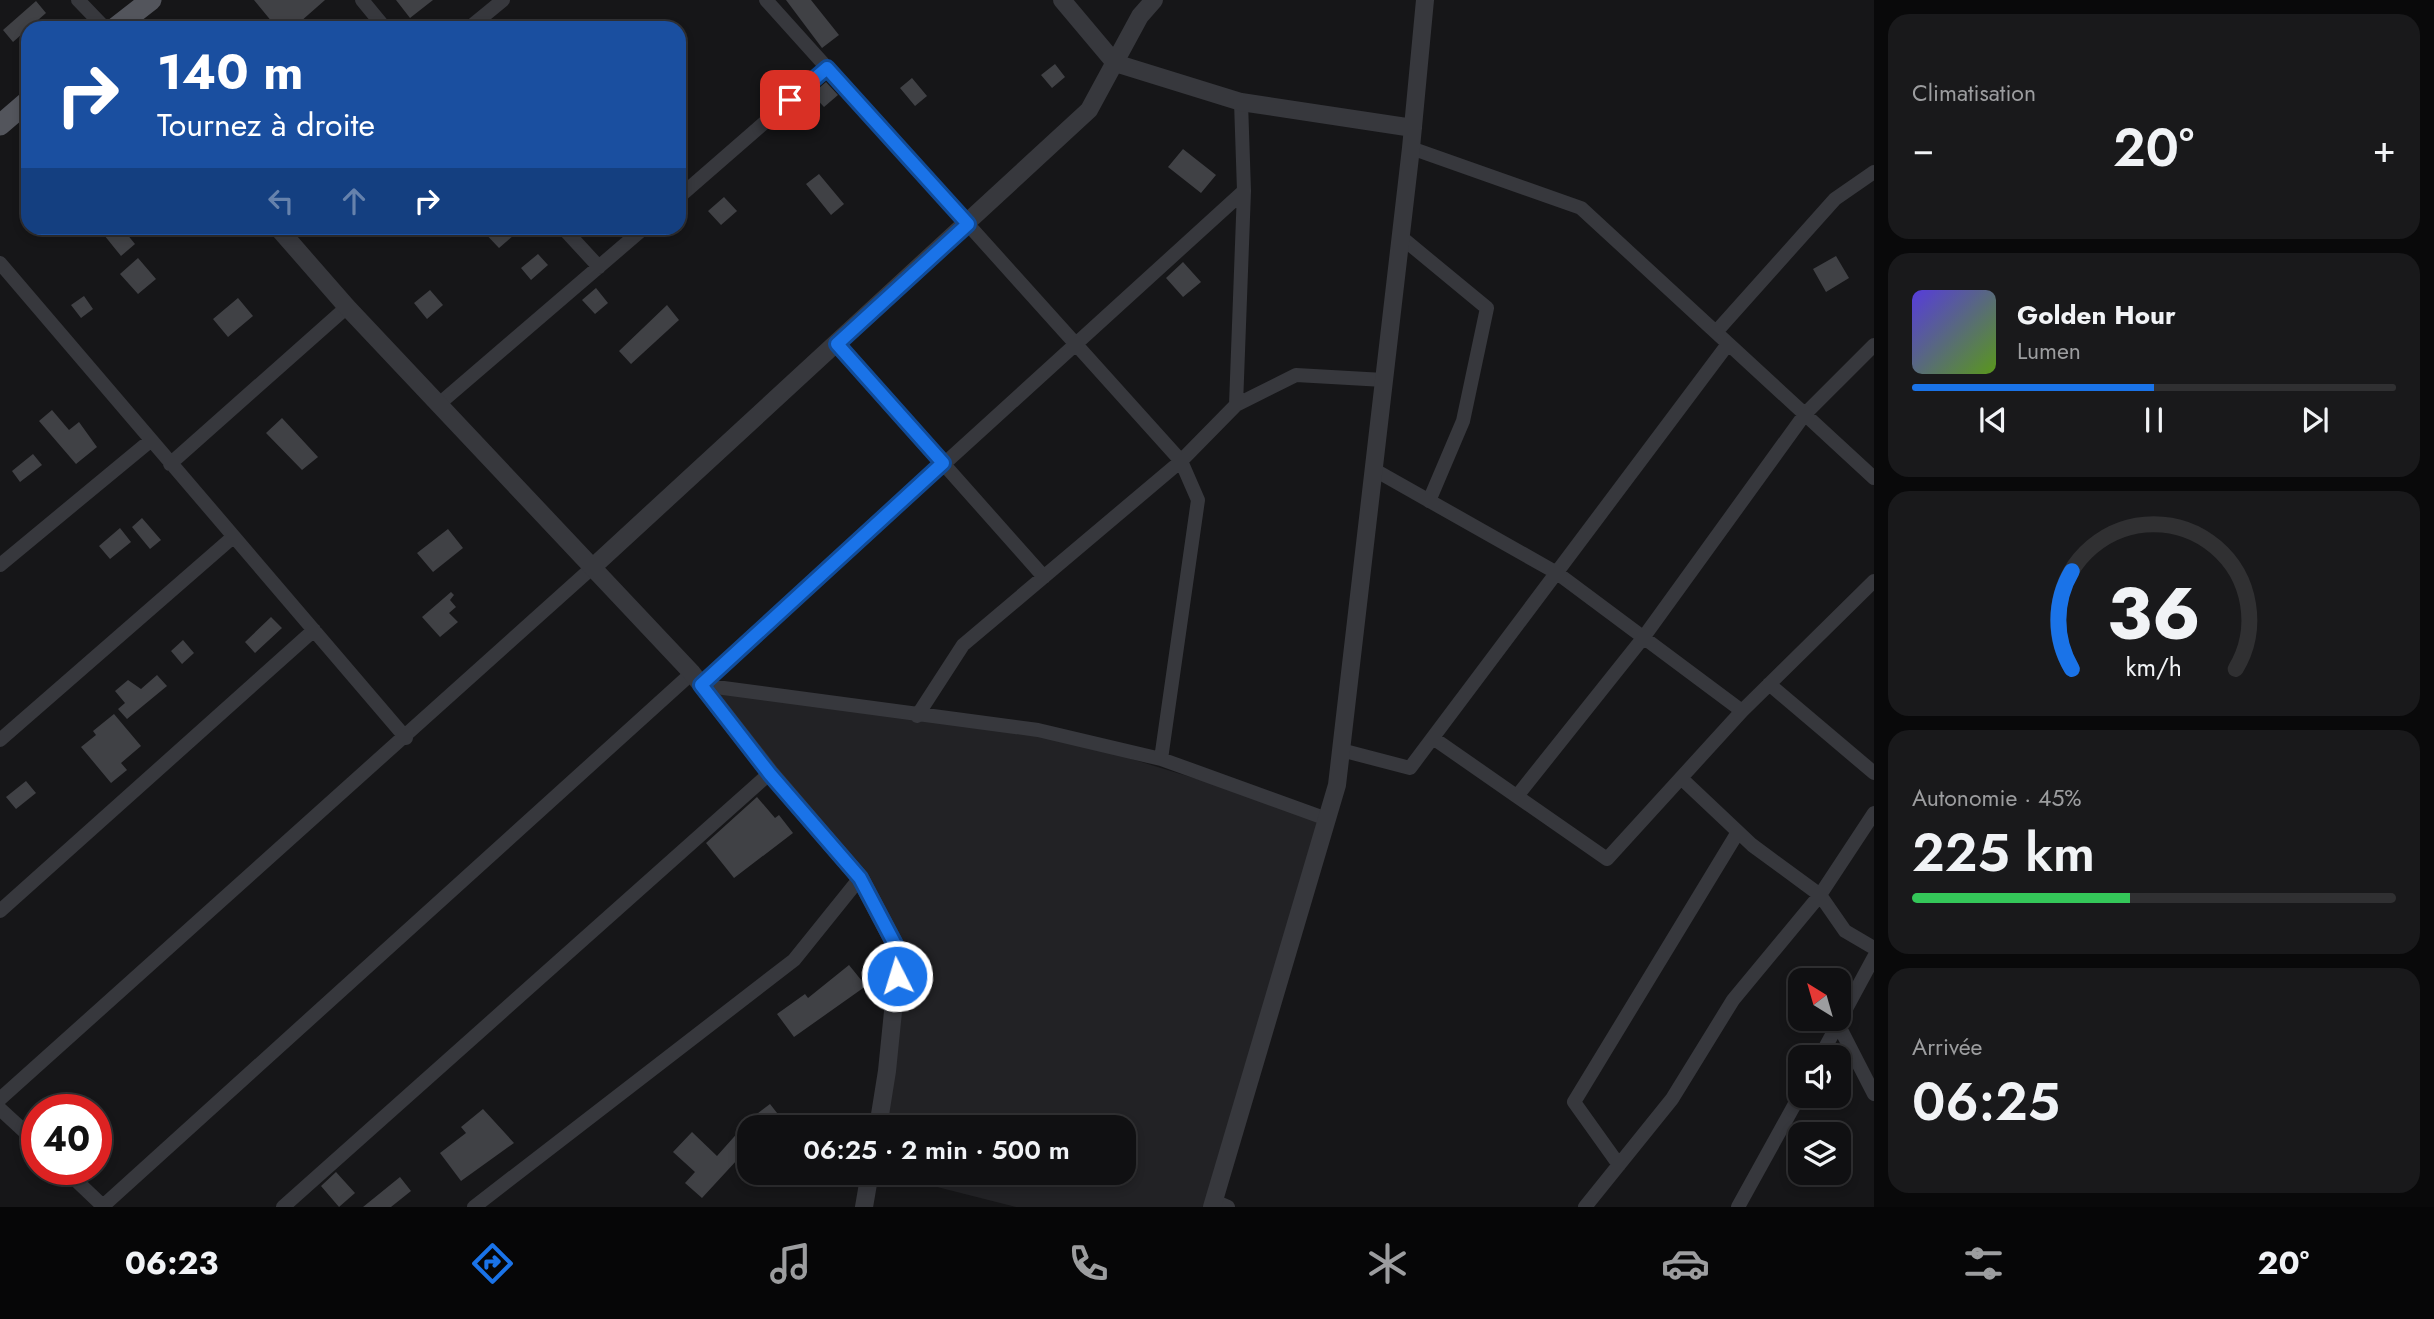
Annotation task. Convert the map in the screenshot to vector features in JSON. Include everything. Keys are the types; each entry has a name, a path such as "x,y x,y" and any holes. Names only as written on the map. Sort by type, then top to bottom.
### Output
{"main road":[{"path":"124,21 151,0"},
{"path":"0,125 21,107"}],"street":[{"path":"78,0 98,21"},
{"path":"362,0 379,21"},
{"path":"477,21 502,0"},
{"path":"766,0 1181,461 1198,500 1161,759"},
{"path":"1062,0 1115,63 1241,102 1413,128"},
{"path":"0,1098 406,738 1089,110 1140,16 1153,0"},
{"path":"1218,1205 1337,785 1411,148 1425,0"},
{"path":"686,191 827,68"},
{"path":"1236,405 1244,191 1241,102"},
{"path":"1411,148 1581,208 1874,478"},
{"path":"1716,332 1835,199 1874,172"},
{"path":"81,1185 104,1207 1077,345 1244,191"},
{"path":"284,235 347,307 594,566 697,679 770,774 860,878 899,952 879,1115"},
{"path":"569,235 599,267"},
{"path":"439,404 636,235"},
{"path":"1401,237 1487,308 1463,421 1429,501"},
{"path":"0,263 406,738"},
{"path":"170,464 347,307"},
{"path":"837,344 1044,577"},
{"path":"1340,750 1410,768 1728,344"},
{"path":"1517,796 1643,638 1805,414 1874,345"},
{"path":"916,716 963,645 1181,461 1236,405 1296,375 1384,380"},
{"path":"0,565 150,441"},
{"path":"1373,469 1557,573 1742,712"},
{"path":"0,740 233,537"},
{"path":"1433,737 1607,859 1742,712 1874,581"},
{"path":"0,911 314,631"},
{"path":"697,679 916,716 1038,730 1161,759 1327,819"},
{"path":"1769,684 1874,773"},
{"path":"283,1207 770,774"},
{"path":"1681,778 1738,832 1821,895 1846,931 1874,948"},
{"path":"1585,1207 1672,1099 1733,1000 1821,895 1874,813"},
{"path":"1619,1165 1574,1102 1738,832"},
{"path":"474,1207 794,960 860,878"},
{"path":"1852,998 1874,957"},
{"path":"1842,1031 1874,1094"},
{"path":"1738,1207 1793,1108"},
{"path":"0,1109 21,1128"},
{"path":"864,1207 868,1185"}],"shaded area":[{"path":"712,689 1047,733 1327,819 1212,1207 1016,1207 929,1185 1136,1185 1136,1115 877,1115 899,953 859,872"}],"building":[{"path":"254,0 325,0 301,21 271,21"},
{"path":"396,0 433,0 410,18"},
{"path":"786,0 811,0 839,35 822,48"},
{"path":"36,1 46,13 37,21 21,21 21,35 13,42 3,30"},
{"path":"1055,64 1065,77 1052,88 1041,75"},
{"path":"912,78 927,96 915,106 900,88"},
{"path":"826,82 838,95 824,107 812,94"},
{"path":"1183,149 1216,175 1201,193 1168,167"},
{"path":"819,174 844,204 831,215 806,184"},
{"path":"724,197 737,211 721,225 708,211"},
{"path":"104,235 128,235 135,244 121,256"},
{"path":"487,235 514,235 499,248"},
{"path":"538,254 548,265 531,280 521,268"},
{"path":"1836,256 1849,278 1826,292 1813,269"},
{"path":"138,258 156,279 138,294 120,274"},
{"path":"1183,262 1201,282 1183,297 1166,278"},
{"path":"596,288 608,303 595,314 582,300"},
{"path":"430,290 443,305 427,319 414,303"},
{"path":"84,296 93,309 81,318 71,305"},
{"path":"238,298 253,316 228,337 213,319"},
{"path":"667,305 679,320 631,364 619,351"},
{"path":"52,410 69,430 79,422 97,447 76,464 39,421"},
{"path":"282,418 318,457 302,470 266,433"},
{"path":"33,454 42,465 20,482 12,471"},
{"path":"142,518 161,540 150,549 132,527"},
{"path":"120,528 131,542 110,559 99,546"},
{"path":"448,529 463,548 433,572 417,553"},
{"path":"451,592 454,595 450,600 456,607 449,613 458,622 440,637 422,617"},
{"path":"271,617 282,628 255,653 245,642"},
{"path":"183,640 194,653 182,664 171,651"},
{"path":"157,675 167,686 127,719 118,709 125,703 115,691 128,680 141,689"},
{"path":"114,714 141,746 121,763 127,770 111,783 81,747 96,735 93,731"},
{"path":"26,781 36,793 16,809 6,797"},
{"path":"757,797 775,818 779,815 793,833 734,878 706,843"},
{"path":"849,965 866,986 794,1037 777,1014 805,994 808,998"},
{"path":"770,1104 779,1115 756,1115"},
{"path":"483,1109 514,1143 461,1181 440,1153 466,1133 461,1127"},
{"path":"692,1132 717,1156 737,1134 737,1160 702,1198 685,1183 695,1172 673,1152"},
{"path":"336,1172 355,1193 339,1207 321,1186"},
{"path":"400,1177 411,1191 391,1207 363,1207"}],"route":[{"path":"790,100 827,68 968,224 837,344 943,463 701,685 770,774 860,878 899,952 897,976"}]}
